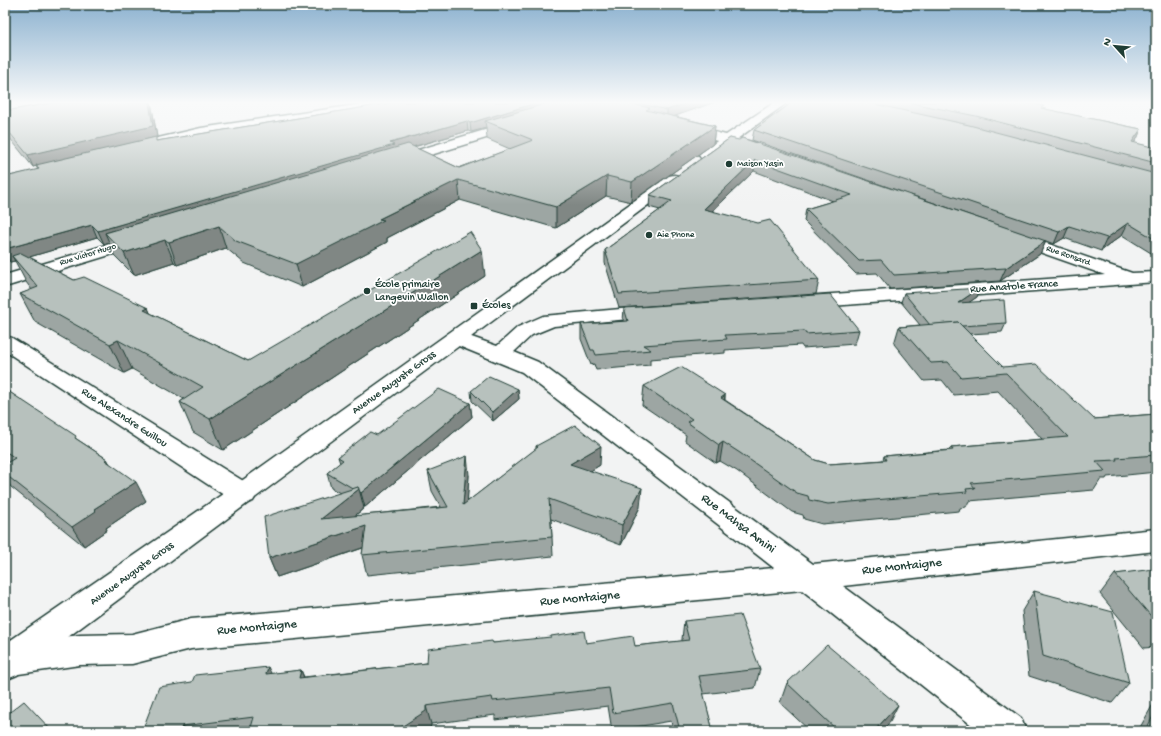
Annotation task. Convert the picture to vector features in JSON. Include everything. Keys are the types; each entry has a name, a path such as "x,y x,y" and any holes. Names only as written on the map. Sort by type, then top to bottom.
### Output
{"street":[{"path":"140,146 185,136"},
{"path":"384,165 478,136"},
{"path":"718,136 768,152"},
{"name":"Avenue Auguste Gross","path":"7,661 243,494 733,136"},
{"name":"Rue Ronsard","path":"1000,232 1134,279"},
{"name":"Rue Victor Hugo","path":"5,281 156,234"},
{"name":"Rue Anatole France","path":"786,303 1156,277"},
{"path":"500,354 525,331 550,320 675,311"},
{"name":"Rue Mahsa Amini","path":"456,338 530,367 808,577 1008,731"},
{"name":"Rue Alexandre Guillou","path":"5,342 243,494"},
{"name":"Rue Montaigne","path":"7,661 80,650 132,649 191,634 808,577 1156,540"}],"building":[{"path":"13,136 108,136 28,155"},
{"path":"185,136 413,136 390,143 394,145 98,231 92,225 5,249 5,177 39,169 36,165 156,137 156,141"},
{"path":"524,136 700,136 632,182 607,176 556,207 458,180 379,219 384,220 296,264 236,241 219,226 169,242 165,240 124,253 105,233 408,144 459,168 533,140"},
{"path":"773,136 1012,136 1156,174 1156,240 1128,223 1107,238 1069,226 1059,232"},
{"path":"1054,136 1136,136 1132,142 1156,148 1156,163"},
{"path":"730,138 739,140 742,138 1046,241 1006,268 894,275 881,260 859,261 806,209 852,195 755,160 704,209 758,223 770,220 819,280 619,294 605,250 672,201 650,195"},
{"path":"470,232 482,250 210,419 180,402 203,387 118,340 110,344 20,294 38,287 12,256 21,253 74,280 84,277 148,308 144,310 248,361"},
{"path":"980,288 958,303 1004,300 1006,323 962,326 958,322 930,325 904,293"},
{"path":"830,294 859,330 806,334 804,331 725,335 727,339 643,345 651,350 596,355 594,350 591,350 581,324 628,321 624,308"},
{"path":"958,322 1003,367 1036,364 1094,419 1156,414 1156,455 1096,461 1105,471 971,483 975,488 966,489 967,492 828,504 809,500 808,496 797,493 723,442 719,445 687,422 692,419 644,386 681,367 725,395 721,398 815,460 829,464 886,460 884,456 953,450 951,447 1068,437 1006,373 961,377 948,362 931,363 899,327"},
{"path":"489,376 518,389 492,412 471,391"},
{"path":"5,389 76,436 75,438 107,459 105,460 136,482 94,509 96,511 72,527 5,474 5,464 15,458 5,451"},
{"path":"439,389 470,403 361,493 358,487 354,489 327,473 343,460 338,457 370,432 377,435"},
{"path":"575,425 601,446 570,464 642,488 622,525 549,499 552,537 362,555 366,526 269,558 264,517 358,487 359,489 321,519 448,507 428,471 467,456 463,505 538,447 536,446"},
{"path":"1156,570 1156,622 1115,574"},
{"path":"1034,591 1113,612 1129,683 1043,656"},
{"path":"740,615 760,669 699,676 713,731 680,731 673,703 613,713 609,688 493,701 492,697 426,706 426,711 395,731 338,731 339,728 309,731 250,731 254,717 182,726 180,731 142,731 159,687 192,682 195,675 268,667 266,674 301,670 299,678 427,663 428,649 492,641 493,643 551,637 584,631 586,643 633,636 635,646 689,640 684,621"},
{"path":"827,645 898,705 874,731 838,731 787,683"},
{"path":"24,701 52,731 5,731 5,716"},
{"path":"1156,711 1156,731 1145,731"}],"place":[{"name":"Maison Yasin","path":"729,164"},
{"name":"Aie Phone","path":"649,235"},
{"name":"École primaire Langevin Wallon","path":"367,291"},
{"name":"Écoles","path":"474,306"}]}
